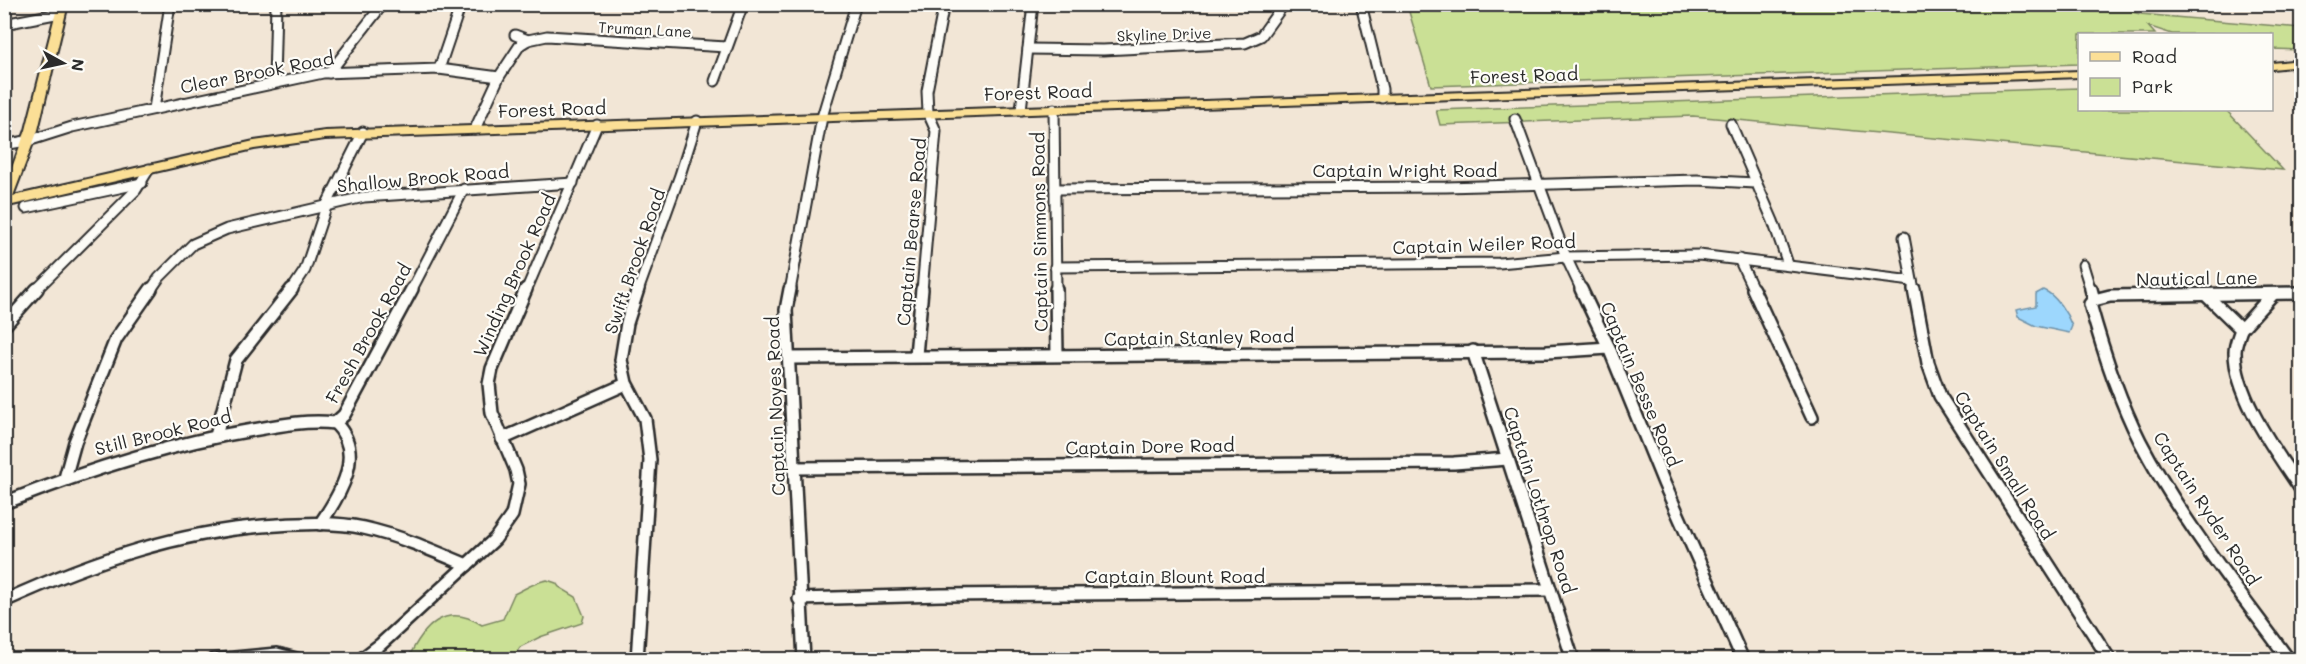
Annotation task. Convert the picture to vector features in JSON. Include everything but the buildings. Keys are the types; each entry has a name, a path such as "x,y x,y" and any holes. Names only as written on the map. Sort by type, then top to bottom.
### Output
{"main road":[{"path":"5,202 31,141 51,44 61,9"},
{"path":"2273,66 2301,63"},
{"name":"Forest Road","path":"5,202 280,140 363,132 2078,74"}],"street":[{"path":"153,109 170,4"},
{"path":"274,82 276,4"},
{"path":"329,74 383,4"},
{"path":"439,69 461,4"},
{"path":"715,81 743,4"},
{"name":"Captain Noyes Road","path":"804,660 786,310 822,117 856,4"},
{"name":"Captain Bearse Road","path":"916,355 936,132 928,113 927,91 945,4"},
{"path":"1021,110 1033,4"},
{"name":"Skyline Drive","path":"1028,49 1134,49 1245,43 1261,36 1284,4"},
{"path":"1361,4 1382,89 1382,98"},
{"path":"4,24 61,9"},
{"name":"Truman Lane","path":"515,35 528,40 547,36 726,47"},
{"path":"475,129 499,77 520,45 528,40"},
{"name":"Clear Brook Road","path":"4,145 31,141 72,127 274,82 329,74 439,69 499,77"},
{"name":"Captain Simmons Road","path":"1054,109 1057,355"},
{"name":"Captain Besse Road","path":"1515,119 1566,257 1609,348 1664,483 1743,660"},
{"name":"Swift Brook Road","path":"637,660 650,460 648,432 644,418 626,384 621,362 624,334 687,157 697,121"},
{"path":"1731,124 1773,221 1788,264"},
{"name":"Winding Brook Road","path":"360,660 381,644 495,539 514,509 519,484 517,473 492,413 489,397 492,369 597,125"},
{"path":"216,436 236,360 302,276 327,204 363,132"},
{"path":"4,326 30,296 142,183 149,169"},
{"name":"Captain Wright Road","path":"1055,189 1539,185 1697,180 1755,183"},
{"path":"26,208 142,183"},
{"name":"Shallow Brook Road","path":"65,478 75,442 116,339 145,296 177,258 193,244 217,233 327,204 394,194 573,183"},
{"name":"Fresh Brook Road","path":"321,524 342,490 348,464 349,440 343,428 335,423 344,415 372,366 464,189"},
{"name":"Captain Small Road","path":"1904,237 1928,363 1940,396 2110,660"},
{"name":"Captain Weiler Road","path":"1055,267 1499,263 1566,257 1699,255 1788,264 1912,282"},
{"path":"1739,260 1812,417"},
{"name":"Captain Ryder Road","path":"2083,265 2094,300 2090,304 2110,369 2140,440 2170,492 2289,660"},
{"name":"Nautical Lane","path":"2094,300 2110,296 2301,293"},
{"path":"2273,294 2241,329 2235,351 2242,382 2269,439 2301,491"},
{"path":"2207,296 2241,329"},
{"name":"Captain Stanley Road","path":"790,358 916,355 1547,352 1609,348"},
{"name":"Captain Lothrop Road","path":"1473,351 1573,660"},
{"path":"502,440 626,384"},
{"name":"Still Brook Road","path":"4,503 65,478 148,451 281,425 325,421 335,423"},
{"name":"Captain Dore Road","path":"793,468 1454,463 1508,459"},
{"path":"4,601 87,564 189,535 252,525 321,524 362,528 467,565"},
{"name":"Captain Blount Road","path":"800,599 965,595 1550,590"},
{"path":"213,660 277,654 300,660"}],"green space":[{"path":"1407,5 2126,5 2133,12 2140,14 2301,28 2301,50 2273,49 2273,33 2169,33 2148,26 2154,33 2078,33 2078,64 1431,86"},
{"path":"2078,88 2078,111 2227,111 2283,170 1693,116 1440,125 1436,110"},
{"path":"547,580 556,583 576,597 584,616 582,623 540,637 520,647 512,659 408,659 421,637 437,621 457,616 469,618 482,625 503,619 514,594"}],"water":[{"path":"2043,290 2057,300 2064,310 2072,326 2069,333 2036,326 2018,317 2016,310 2036,306 2036,294"}]}
